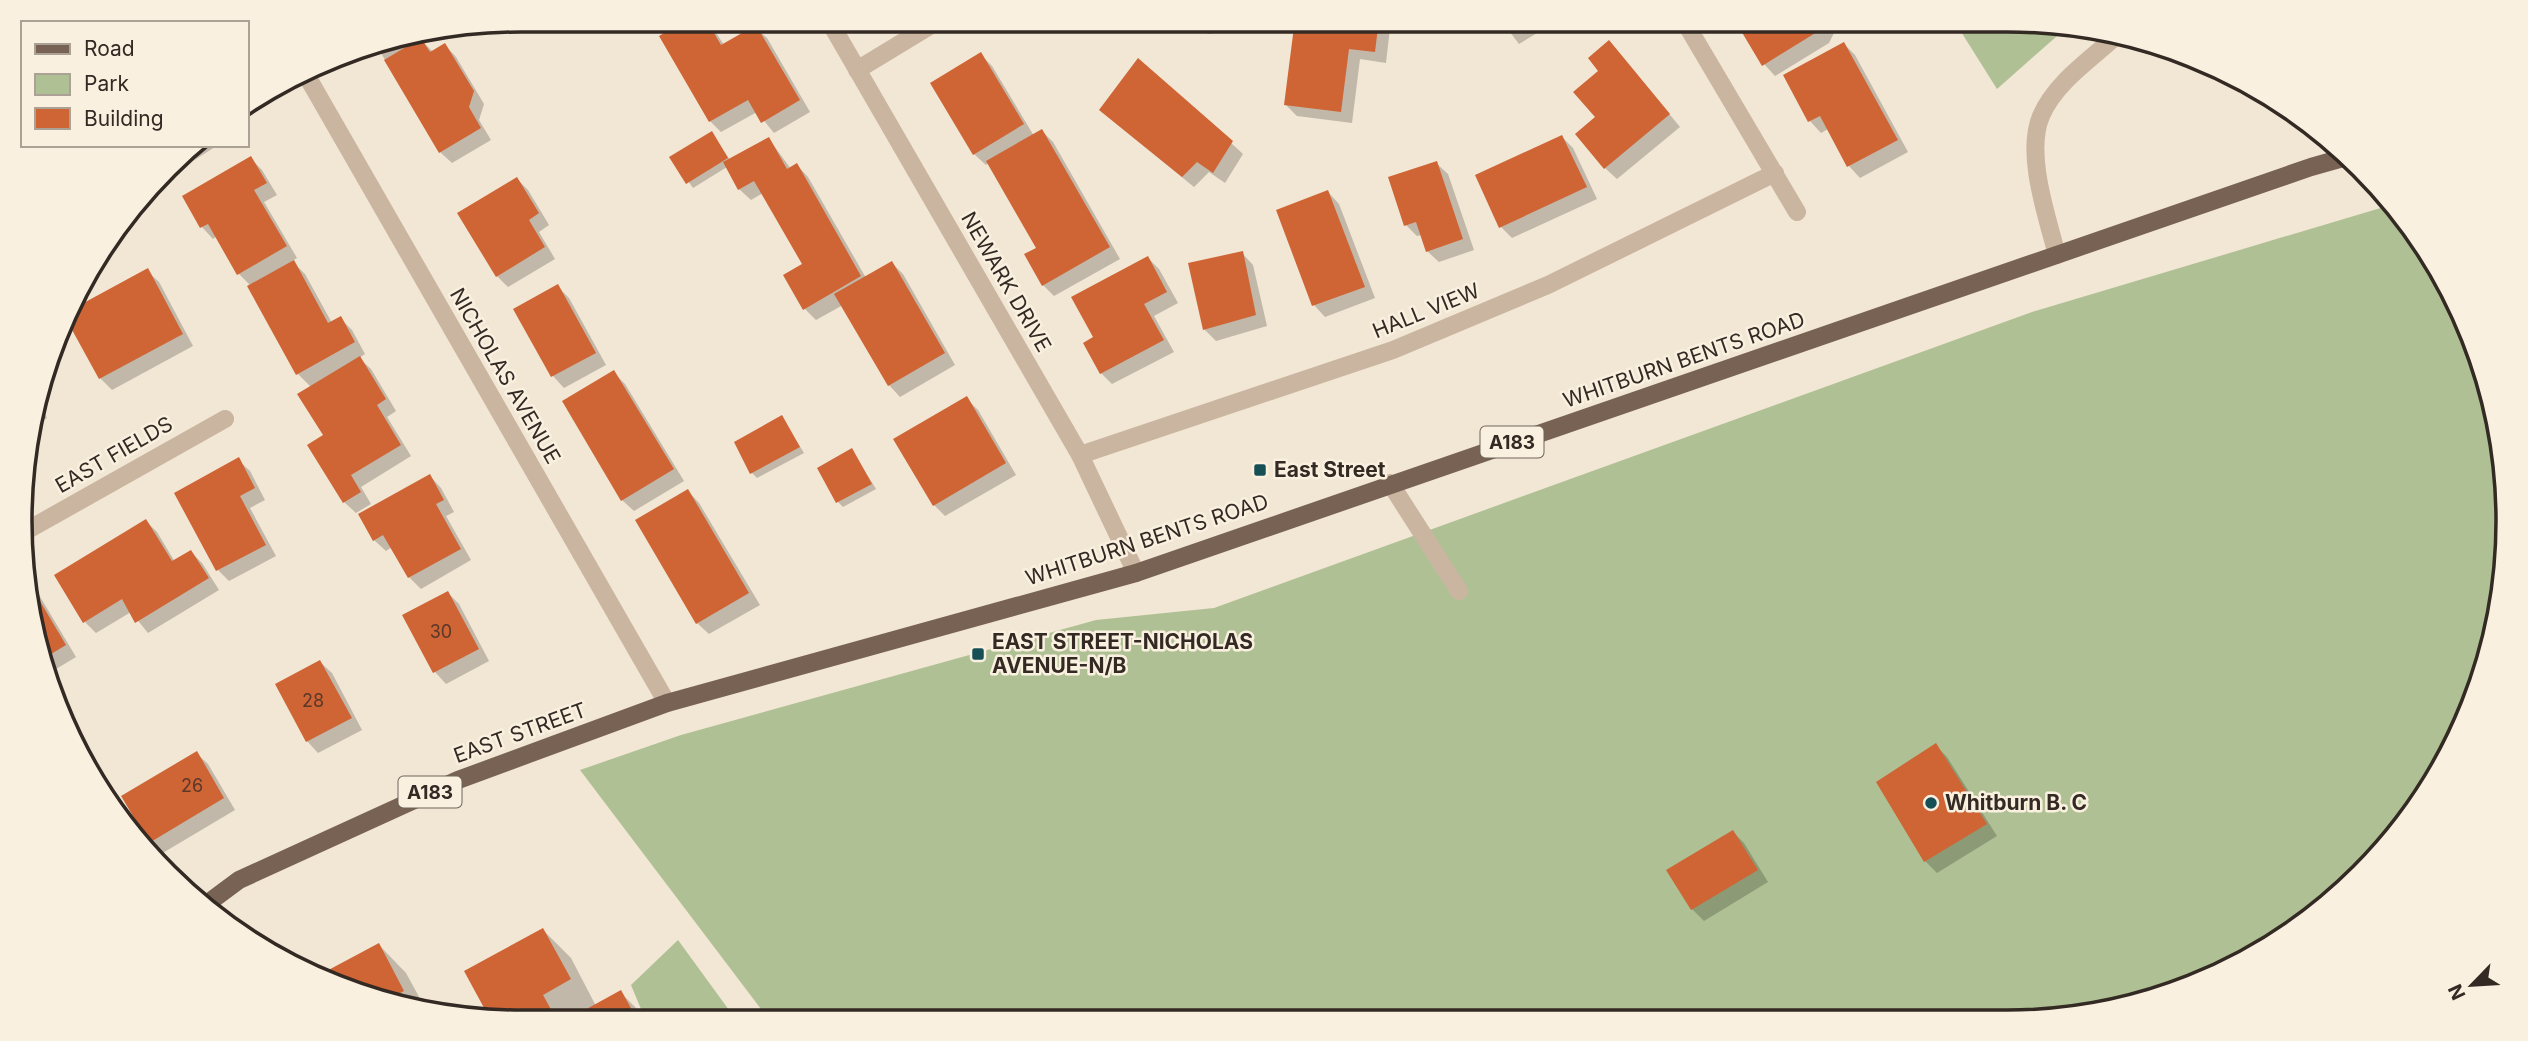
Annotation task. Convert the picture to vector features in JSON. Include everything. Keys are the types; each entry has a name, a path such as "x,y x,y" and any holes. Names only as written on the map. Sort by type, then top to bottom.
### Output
{"main road":[{"name":"WHITBURN BENTS ROAD","path":"667,703 1136,573 1390,483 2337,160"},
{"name":"EAST STREET","path":"213,900 239,880 457,780 667,703"}],"street":[{"name":"NEWARK DRIVE","path":"835,32 1080,456 1136,573"},
{"path":"857,70 920,32"},
{"path":"1692,32 1797,212"},
{"path":"2057,255 2043,201 2035,148 2041,116 2065,81 2109,42"},
{"name":"NICHOLAS AVENUE","path":"309,80 667,703"},
{"name":"HALL VIEW","path":"1080,456 1393,350 1548,285 1774,173"},
{"name":"EAST FIELDS","path":"32,527 225,419"},
{"path":"1390,483 1459,591"}],"green space":[{"path":"1961,32 2058,35 1997,89"},
{"path":"2383,207 2414,249 2446,304 2471,363 2487,425 2497,520 2487,616 2471,678 2431,765 2375,843 2330,888 2252,944 2165,984 2103,1000 2008,1010 762,1010 580,770 681,735 1096,620 1214,608 2032,312"},
{"path":"678,940 729,1010 641,1010 631,985"}],"building":[{"path":"666,32 714,32 721,45 744,32 760,32 800,100 761,123 748,100 709,122 659,36"},
{"path":"1293,32 1377,32 1375,52 1349,49 1341,112 1284,105"},
{"path":"1742,32 1817,32 1762,66"},
{"path":"1609,40 1670,114 1604,169 1575,134 1595,117 1573,92 1598,71 1588,58"},
{"path":"423,41 430,52 445,43 474,91 469,107 481,128 439,153 384,60 410,44"},
{"path":"1844,42 1898,140 1847,167 1820,116 1808,122 1783,75"},
{"path":"981,52 1024,124 973,155 930,83"},
{"path":"1138,58 1233,141 1213,173 1197,162 1182,177 1099,110"},
{"path":"1042,129 1110,247 1042,286 1024,254 1036,248 986,161"},
{"path":"712,131 728,158 686,184 669,157"},
{"path":"1562,135 1587,187 1499,228 1475,175"},
{"path":"769,137 787,169 797,163 861,276 803,310 783,275 802,264 754,181 738,190 723,162"},
{"path":"251,156 267,183 254,190 287,246 237,275 208,224 200,228 182,196"},
{"path":"1437,161 1463,239 1426,252 1416,222 1404,226 1388,177"},
{"path":"517,177 539,213 529,220 545,247 496,277 457,213"},
{"path":"1328,190 1365,287 1312,306 1276,210"},
{"path":"1243,251 1256,315 1203,330 1188,263"},
{"path":"1148,256 1167,292 1144,304 1164,340 1100,374 1083,343 1093,337 1071,297"},
{"path":"294,260 328,323 341,316 355,342 296,375 247,286"},
{"path":"892,261 945,353 888,386 834,294"},
{"path":"148,268 183,334 99,379 71,328 82,304"},
{"path":"558,284 596,353 551,377 513,309"},
{"path":"360,356 386,399 377,405 401,445 351,475 361,492 343,503 307,445 323,435 297,394"},
{"path":"614,370 674,469 621,501 562,401"},
{"path":"967,396 1006,463 933,506 893,439"},
{"path":"782,415 800,447 750,474 734,442"},
{"path":"852,448 872,484 836,503 817,468"},
{"path":"239,457 255,488 240,496 266,545 216,571 174,493"},
{"path":"430,474 444,500 436,504 461,549 408,578 383,535 373,541 358,514"},
{"path":"688,489 749,593 696,624 635,520"},
{"path":"146,519 172,561 191,550 209,578 135,623 122,599 83,623 54,575"},
{"path":"448,591 479,649 433,673 402,615"},
{"path":"38,598 66,645 50,654"},
{"path":"320,660 352,718 306,742 275,684"},
{"name":"Whitburn B. C","path":"1936,743 1987,824 1924,862 1876,782"},
{"path":"197,751 224,798 152,841 121,796"},
{"path":"1733,830 1758,870 1691,910 1666,870"},
{"path":"543,928 571,979 543,995 551,1010 489,1008 484,1008 464,971"},
{"path":"379,943 404,991 394,993 329,970"},
{"path":"621,990 632,1010 585,1010"}],"place":[{"name":"East Street","path":"1260,470"},
{"name":"EAST STREET-NICHOLAS AVENUE-N/B","path":"978,654"},
{"name":"Whitburn B. C","path":"1931,803"}]}
